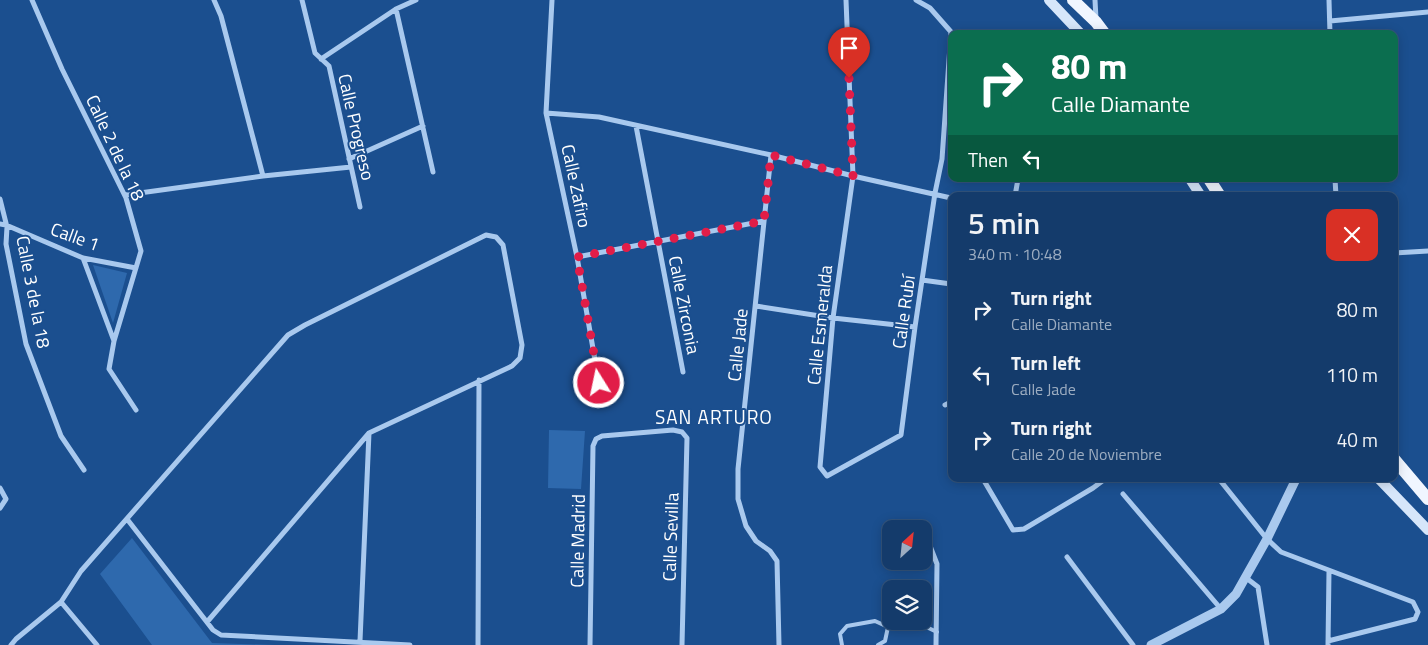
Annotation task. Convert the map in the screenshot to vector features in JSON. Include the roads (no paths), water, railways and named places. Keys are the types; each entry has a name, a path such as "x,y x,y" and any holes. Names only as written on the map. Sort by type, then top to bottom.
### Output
{"main road":[{"path":"1049,0 1077,30"},
{"path":"1073,0 1102,30"},
{"path":"1398,464 1428,499"},
{"path":"1382,482 1428,530"}],"street":[{"name":"Calle 2 de la 18","path":"32,0 62,69 125,195 141,251 114,341 109,368 136,410"},
{"path":"214,0 221,16 262,176"},
{"name":"Calle Progreso","path":"302,0 315,53 329,66 360,206"},
{"path":"321,59 396,9 416,0"},
{"name":"Calle Zafiro","path":"552,0 546,114 577,257 599,383"},
{"name":"Calle Esmeralda","path":"846,0 853,176 833,318 820,467 827,476 901,435"},
{"path":"916,0 930,8 948,30"},
{"path":"1095,0 1096,22"},
{"path":"1329,0 1330,30"},
{"path":"396,9 433,172"},
{"path":"1330,21 1428,12"},
{"name":"Calle Rubí","path":"901,435 915,326 942,159 948,75"},
{"path":"546,114 599,116 948,197"},
{"path":"350,159 423,126"},
{"name":"Calle Zirconia","path":"636,126 683,372"},
{"name":"Calle Jade","path":"771,155 738,469 738,499 746,526 756,541 770,551 777,560 779,645"},
{"path":"125,195 262,176 351,167"},
{"name":"Calle 3 de la 18","path":"0,199 6,244 26,344 61,436 84,470"},
{"path":"577,257 657,240 764,221"},
{"name":"Calle 1","path":"3,224 83,258 136,268"},
{"path":"10,645 61,602 81,571 288,335 305,324 486,235 496,237 502,245 522,345 520,358 512,366 369,433 207,622"},
{"path":"1398,253 1428,251"},
{"path":"83,258 114,341"},
{"path":"922,280 948,284"},
{"path":"756,306 833,318 915,326"},
{"path":"478,645 479,380"},
{"name":"Calle Sevilla","path":"596,439 602,436 673,430 682,432 687,438 682,645"},
{"path":"360,642 369,433"},
{"name":"Calle Madrid","path":"590,645 593,446 596,439"},
{"path":"985,482 1013,530 1024,529 1101,482"},
{"path":"1221,482 1267,539 1281,552 1329,570 1413,602 1418,612 1415,619 1328,643 1329,570"},
{"path":"1151,645 1221,610 1236,594 1267,539 1295,482"},
{"path":"0,488 6,499 0,508"},
{"path":"1123,494 1221,610"},
{"path":"127,519 213,630 221,635 410,645"},
{"path":"932,551 937,564 936,645"},
{"path":"1067,557 1133,645"},
{"path":"1245,577 1258,587 1267,645"},
{"path":"61,602 97,645"}],"lane":[{"path":"842,645 840,634 847,626 875,622 882,625"},
{"path":"878,645 885,641 887,630"},
{"path":"932,630 937,632"}],"district":[{"name":"SAN ARTURO","path":"714,417"}]}
